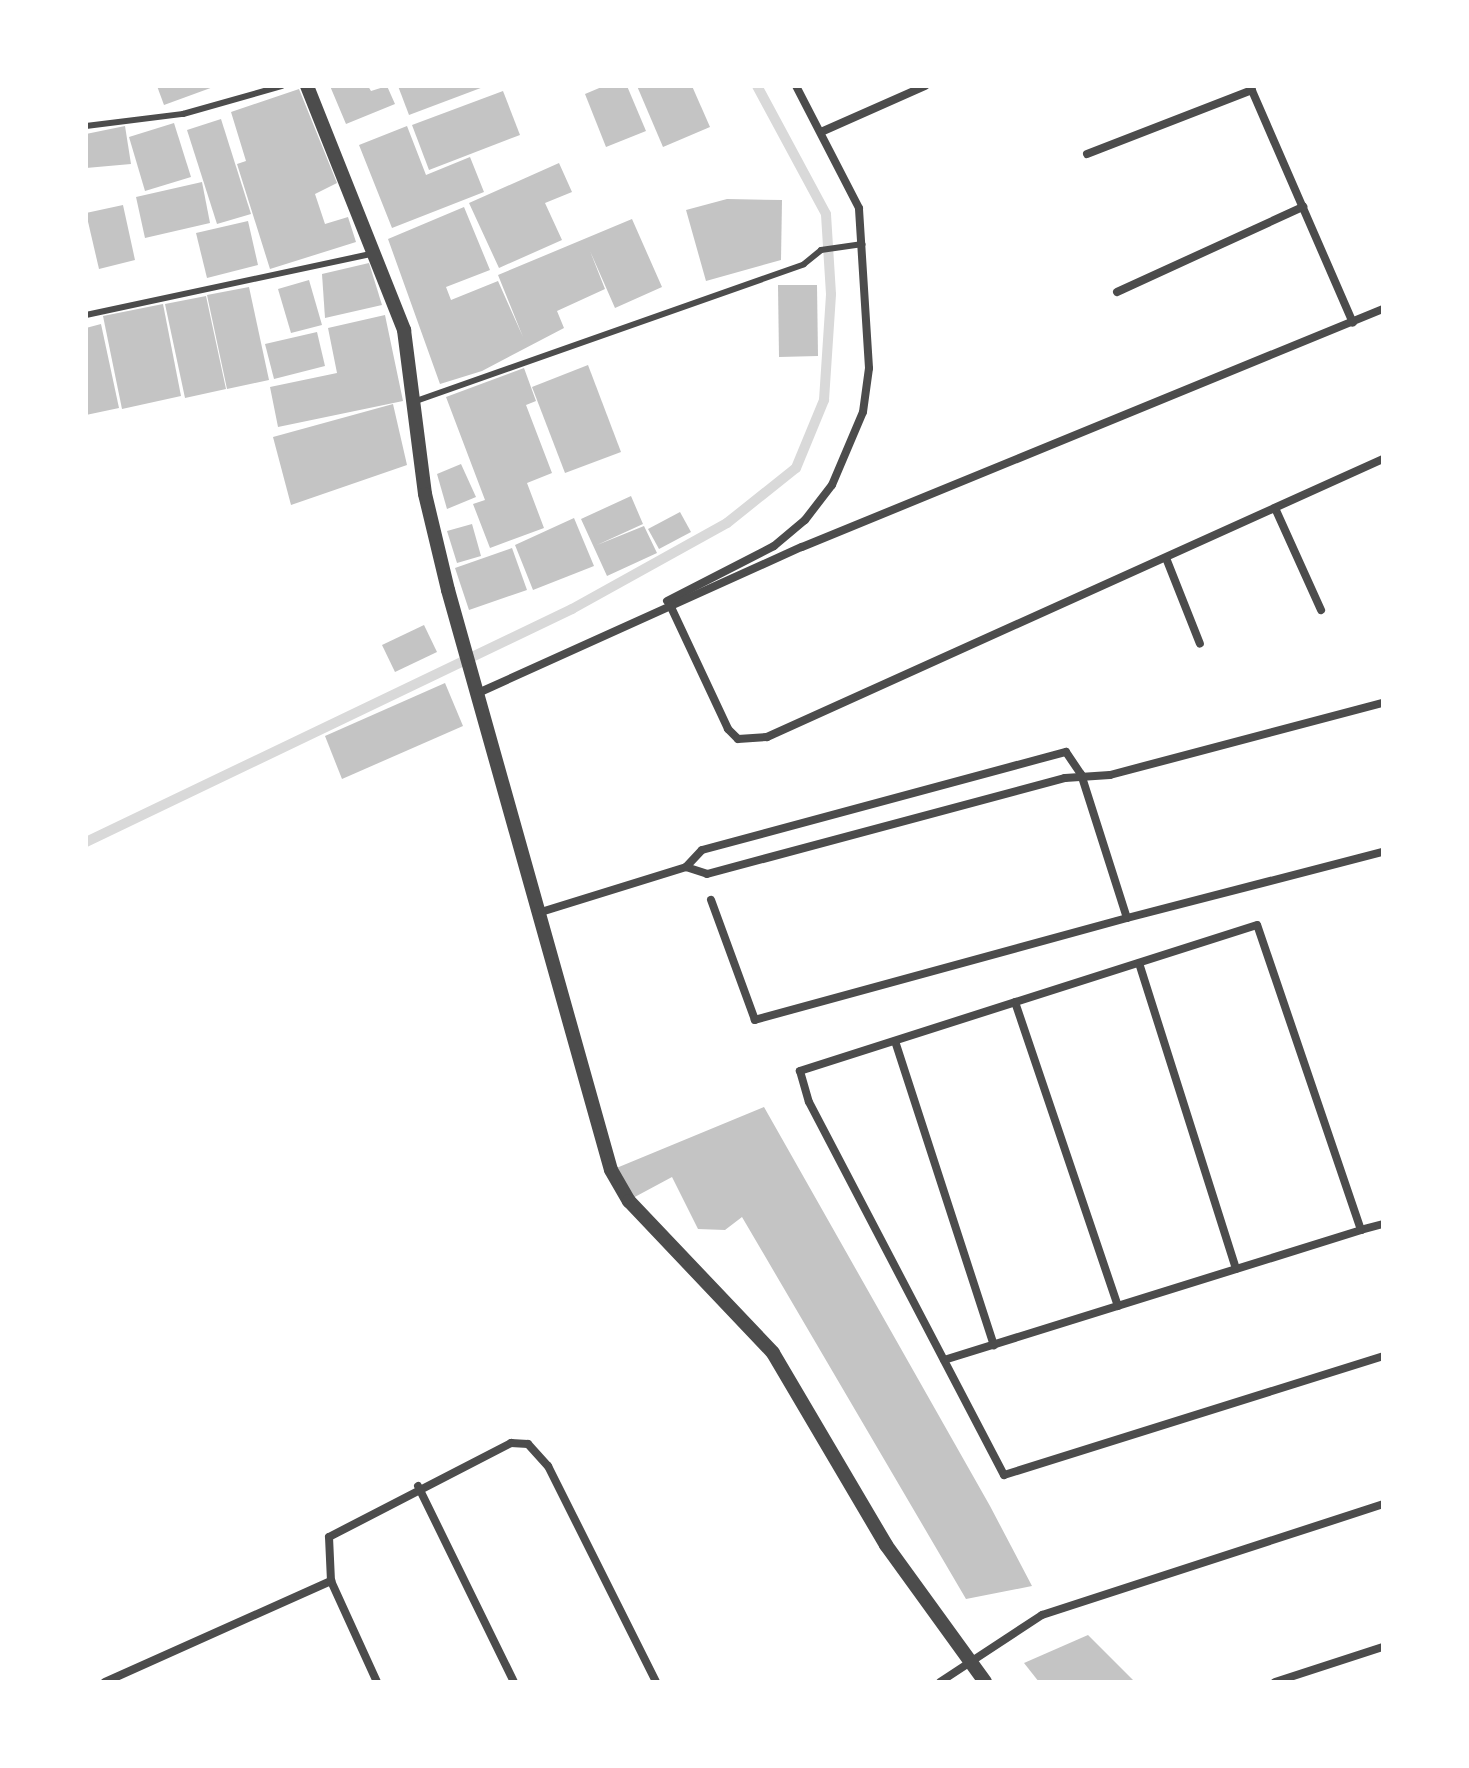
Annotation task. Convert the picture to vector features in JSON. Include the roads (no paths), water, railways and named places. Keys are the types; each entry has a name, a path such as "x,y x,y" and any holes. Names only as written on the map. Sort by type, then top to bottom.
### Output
{"street":[{"path":"307,86 404,330 416,401 425,494 460,631 611,1170 629,1201 773,1353 886,1545 985,1682"},
{"path":"648,613 774,546 805,520 832,485 863,412 869,368 865,243 859,208 796,86"},
{"path":"821,132 925,86"},
{"path":"1087,154 1251,88 1353,323"},
{"path":"1117,292 1303,207"},
{"path":"476,688 648,613 1383,309"},
{"path":"670,605 728,729 738,739 752,740 1383,459"},
{"path":"1275,508 1321,610"},
{"path":"1166,558 1200,644"},
{"path":"686,867 707,874 1081,774 1110,775 1383,703"},
{"path":"541,912 686,867 702,850 1066,752 1081,774 1127,918"},
{"path":"711,900 755,1020 1383,852"},
{"path":"1361,1230 1257,925 800,1071 809,1102 1004,1475 1383,1356"},
{"path":"1139,963 1236,1269"},
{"path":"1015,1002 1118,1306"},
{"path":"895,1041 994,1345"},
{"path":"944,1360 1383,1224"},
{"path":"377,1682 331,1581 329,1537 418,1486 511,1443 537,1450 656,1682"},
{"path":"418,1486 514,1682"},
{"path":"940,1682 1042,1615 1383,1504"},
{"path":"105,1682 331,1581"},
{"path":"1279,1681 1383,1647"}],"lane":[{"path":"86,126 183,114 282,86"},
{"path":"416,401 804,264 821,250 865,243"},
{"path":"86,315 375,254"}],"waterway":[{"path":"86,842 572,609 727,523 796,468 824,400 831,294 826,214 757,86"}]}
